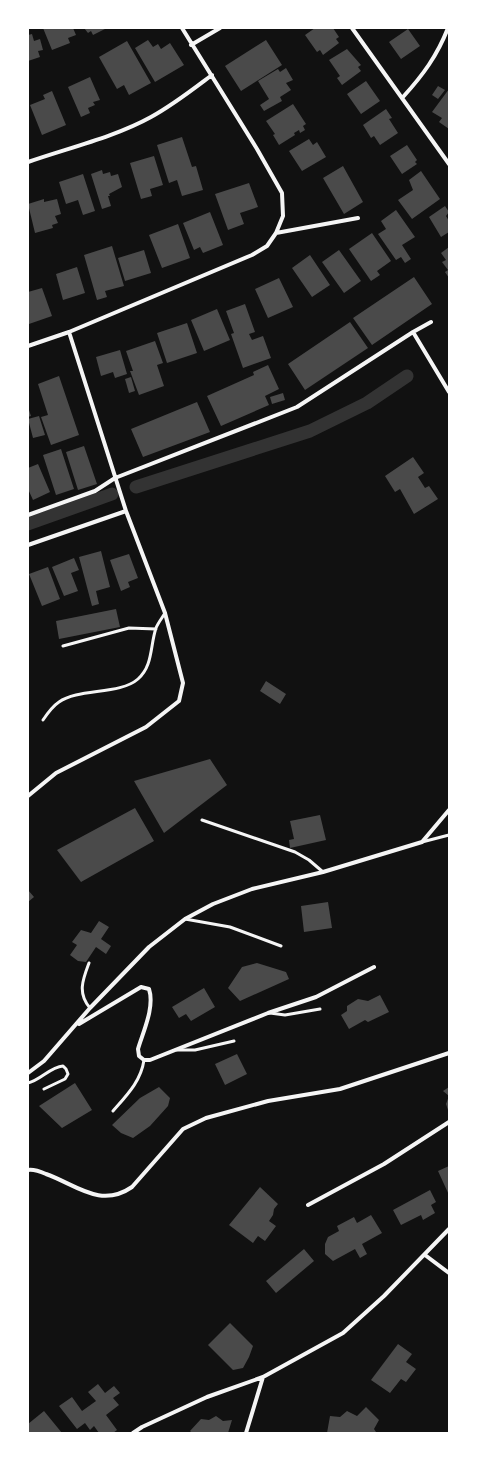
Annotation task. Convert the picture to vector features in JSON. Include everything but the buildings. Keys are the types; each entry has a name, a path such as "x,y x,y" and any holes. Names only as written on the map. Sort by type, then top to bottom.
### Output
{"street":[{"path":"28,346 69,332 252,255 267,246 276,233 283,216 282,193 257,149 212,75 191,45 182,28"},
{"path":"191,45 220,28"},
{"path":"352,28 403,97 449,164"},
{"path":"403,97 423,76 441,46 448,28"},
{"path":"28,162 111,133 150,117 182,97 212,75"},
{"path":"276,233 358,218"},
{"path":"28,515 95,491 115,478 297,407 431,322"},
{"path":"28,796 56,773 146,727 179,700 184,683 165,613 126,511 69,332"},
{"path":"413,332 449,392"},
{"path":"28,545 126,511"},
{"path":"28,1073 44,1061 90,1008 149,946 185,918 213,904 252,889 323,872 422,842 449,810"},
{"path":"75,1027 141,987 149,989 152,996 151,1006 138,1049 139,1056 144,1060 160,1057 268,1013 316,997 374,967"},
{"path":"28,1170 33,1169 54,1176 80,1191 102,1196 122,1194 132,1187 184,1129 206,1118 268,1101 340,1089 449,1053"},
{"path":"308,1205 384,1164 449,1122"},
{"path":"133,1433 142,1427 207,1397 263,1377 343,1332 384,1296 449,1229"},
{"path":"425,1255 449,1273"},
{"path":"246,1433 263,1377"}],"lane":[{"path":"43,720 59,702 75,696 114,689 137,680 145,670 152,650 156,629 165,613"},
{"path":"63,646 129,628 156,629"},
{"path":"202,820 295,852 323,872"},
{"path":"422,842 449,835"},
{"path":"185,918 230,927 281,946"},
{"path":"88,963 82,981 82,993 84,1001 90,1008"},
{"path":"268,1013 284,1015 320,1009"},
{"path":"177,1050 195,1050 234,1041"},
{"path":"113,1111 138,1080 142,1072 144,1060"},
{"path":"28,1083 37,1080 57,1067 63,1066 68,1074 65,1078 44,1089"}],"waterway":[{"path":"136,487 310,431 367,403 407,376"},
{"path":"28,524 112,494"}]}
